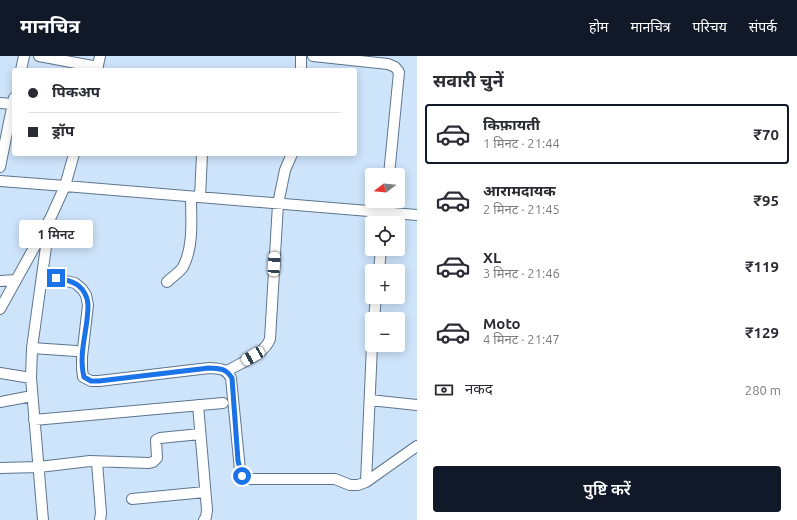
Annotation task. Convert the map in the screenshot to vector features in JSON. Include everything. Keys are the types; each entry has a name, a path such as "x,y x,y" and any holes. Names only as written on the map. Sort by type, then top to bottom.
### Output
{"street":[{"path":"21,68 24,56"},
{"path":"39,56 93,68"},
{"path":"97,68 100,56"},
{"path":"301,56 301,68"},
{"path":"313,56 388,64 399,72 390,168"},
{"path":"0,103 12,101"},
{"path":"0,167 12,106"},
{"path":"0,309 50,219 65,186 73,156"},
{"path":"167,282 182,268 186,259 202,156"},
{"path":"227,371 262,350 270,339 278,204 285,170 291,156"},
{"path":"0,181 417,215"},
{"path":"385,208 385,216"},
{"path":"43,520 31,378 32,348 50,219"},
{"path":"42,276 67,280 75,283 86,295 88,305 82,356 82,369 84,377 91,381 209,368 227,371 232,378 238,461 242,476 248,479 335,479 350,485 358,485 366,482 417,446"},
{"path":"0,281 16,280"},
{"path":"32,348 76,352"},
{"path":"366,482 372,352"},
{"path":"0,373 31,378"},
{"path":"0,402 32,396"},
{"path":"370,400 417,405"},
{"path":"34,420 223,403"},
{"path":"198,405 207,510 204,520"},
{"path":"0,468 39,467 97,462 149,463 154,462 157,458 156,440 160,438 200,434"},
{"path":"417,446 417,456"},
{"path":"97,462 101,513 100,520"},
{"path":"132,499 205,492"}],"route":[{"path":"56,278 75,283 86,295 88,305 82,356 82,369 84,377 91,381 209,368 227,371 232,378 238,461 242,476"}]}
